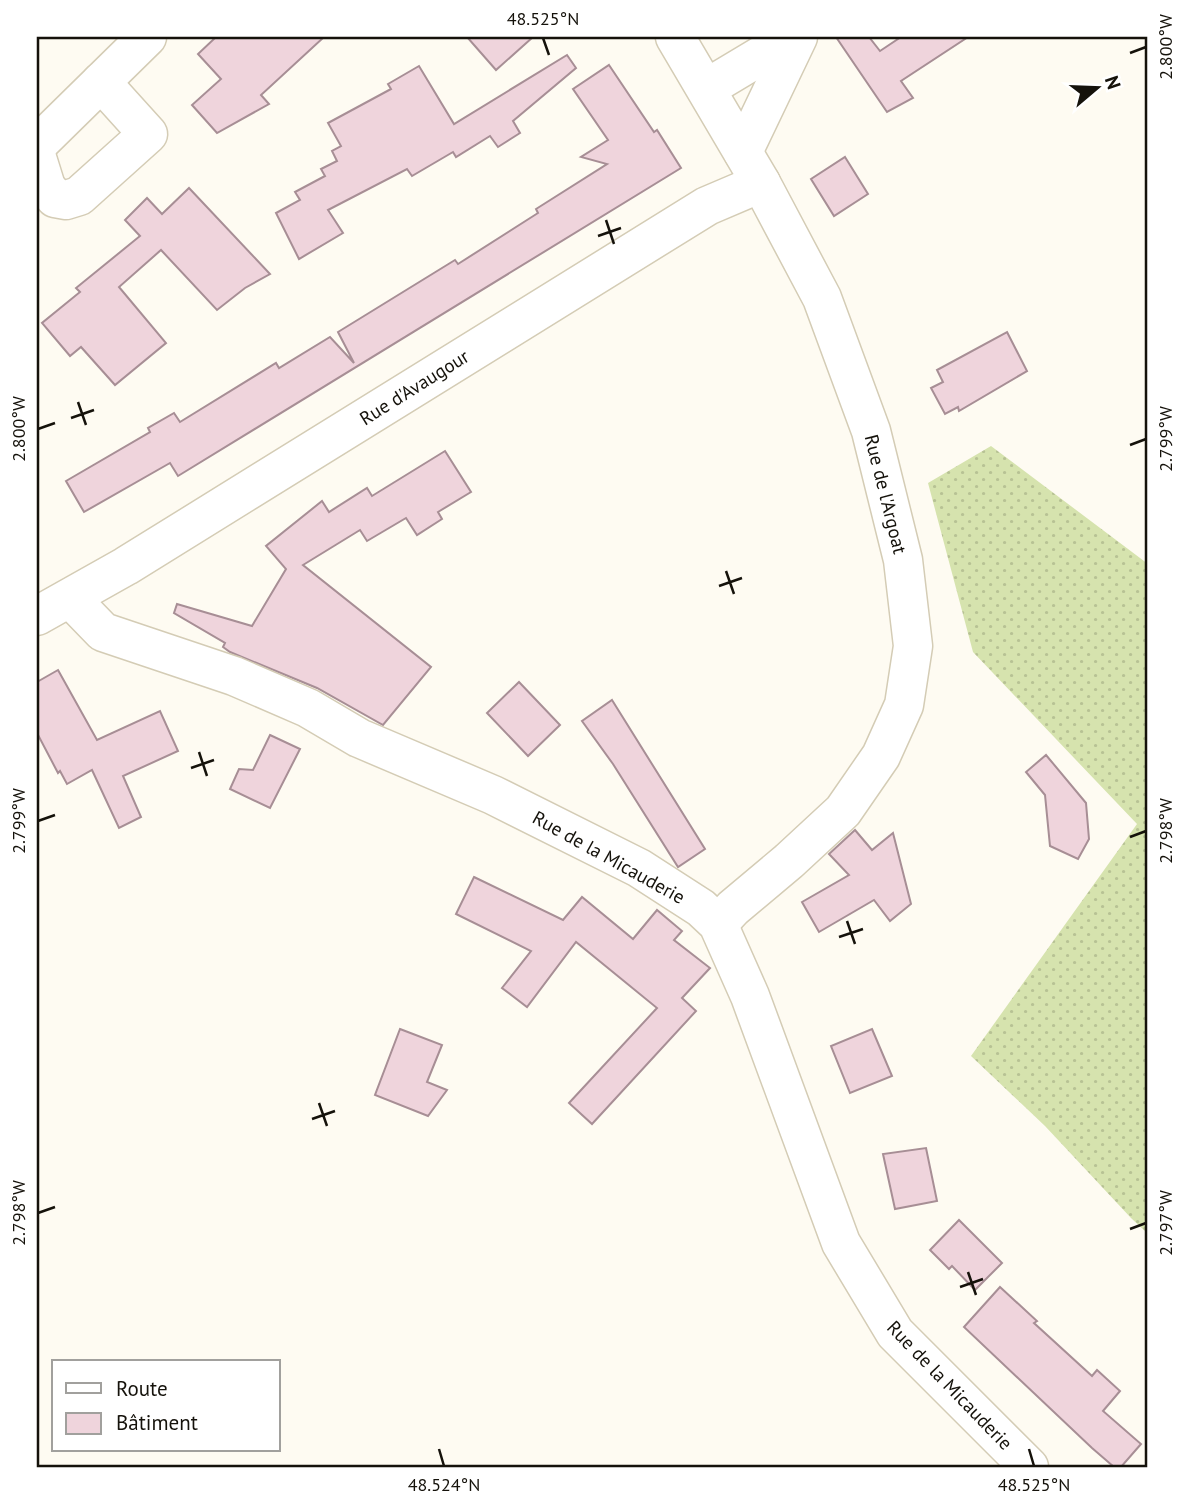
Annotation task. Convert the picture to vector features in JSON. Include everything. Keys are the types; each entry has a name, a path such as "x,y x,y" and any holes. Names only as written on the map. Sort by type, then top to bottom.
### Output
{"street":[{"path":"37,145 147,37"},
{"name":"Rue de l'Argoat","path":"676,37 752,167 822,298 871,431 903,561 913,646 904,705 881,756 843,811 733,908 718,925"},
{"path":"707,88 792,37"},
{"path":"752,167 798,37"},
{"path":"37,158 47,187 55,198 66,200 79,196 148,134 101,82"},
{"name":"Rue d'Avaugour","path":"71,599 707,206 752,167"},
{"path":"37,616 71,599"},
{"name":"Rue de la Micauderie","path":"71,599 103,632 234,676 308,708 359,738 493,795 639,868 701,908 718,925 754,1009 841,1242 895,1332 1029,1467"}],"green space":[{"path":"991,446 1148,564 1148,1234 1045,1126 971,1056 1137,824 973,652 928,483"}],"building":[{"path":"216,37 324,37 261,95 269,104 217,133 192,105 221,79 198,54"},
{"path":"467,37 533,37 496,70"},
{"path":"836,37 869,37 880,51 901,37 968,37 901,81 913,98 887,112"},
{"path":"567,55 576,68 513,121 520,133 498,147 490,136 456,157 453,152 412,176 407,169 328,210 343,233 299,259 276,213 300,200 295,192 325,176 321,169 337,161 332,151 341,146 328,123 391,89 388,84 419,66 454,124"},
{"path":"609,65 654,132 657,130 681,168 178,476 170,463 84,512 66,481 150,432 148,428 174,413 180,422 276,363 279,368 330,337 354,363 338,332 455,260 458,264 538,213 536,209 607,164 581,157 608,140 573,89"},
{"path":"845,157 868,194 834,216 811,179"},
{"path":"189,188 270,274 245,288 217,310 161,250 119,287 166,343 115,385 81,347 70,356 42,323 80,292 76,288 140,236 125,220 147,198 162,214"},
{"path":"1007,332 1027,371 959,411 958,407 945,414 931,388 943,382 937,370"},
{"path":"445,451 471,492 438,512 442,519 417,535 406,518 367,541 360,530 303,565 431,667 383,725 317,688 230,652 223,647 225,643 174,613 177,604 252,626 286,569 266,546 322,501 329,512 367,488 372,496"},
{"path":"58,670 97,740 160,711 178,751 123,776 141,817 119,828 92,770 67,784 60,771 58,773 37,733 37,682"},
{"path":"519,682 560,725 528,756 487,713"},
{"path":"612,700 705,849 678,867 613,764 582,721"},
{"path":"270,735 300,749 270,808 230,789 239,769 253,770"},
{"path":"1046,755 1086,803 1089,839 1078,859 1050,846 1045,795 1026,772"},
{"path":"855,830 872,850 893,833 911,904 890,921 874,900 819,932 802,902 849,875 829,854"},
{"path":"474,877 563,920 582,897 633,939 657,910 682,931 674,940 710,968 682,998 696,1011 592,1124 569,1103 657,1008 576,942 527,1007 502,988 531,951 456,914"},
{"path":"400,1029 442,1045 427,1082 447,1090 428,1116 375,1095"},
{"path":"872,1029 892,1076 850,1093 831,1046"},
{"path":"926,1148 937,1201 895,1209 883,1154"},
{"path":"959,1220 1002,1263 975,1290 952,1266 949,1269 930,1250"},
{"path":"1000,1287 1037,1321 1034,1323 1092,1376 1097,1370 1120,1391 1103,1411 1141,1444 1121,1467 1114,1467 1092,1448 964,1327"}]}
